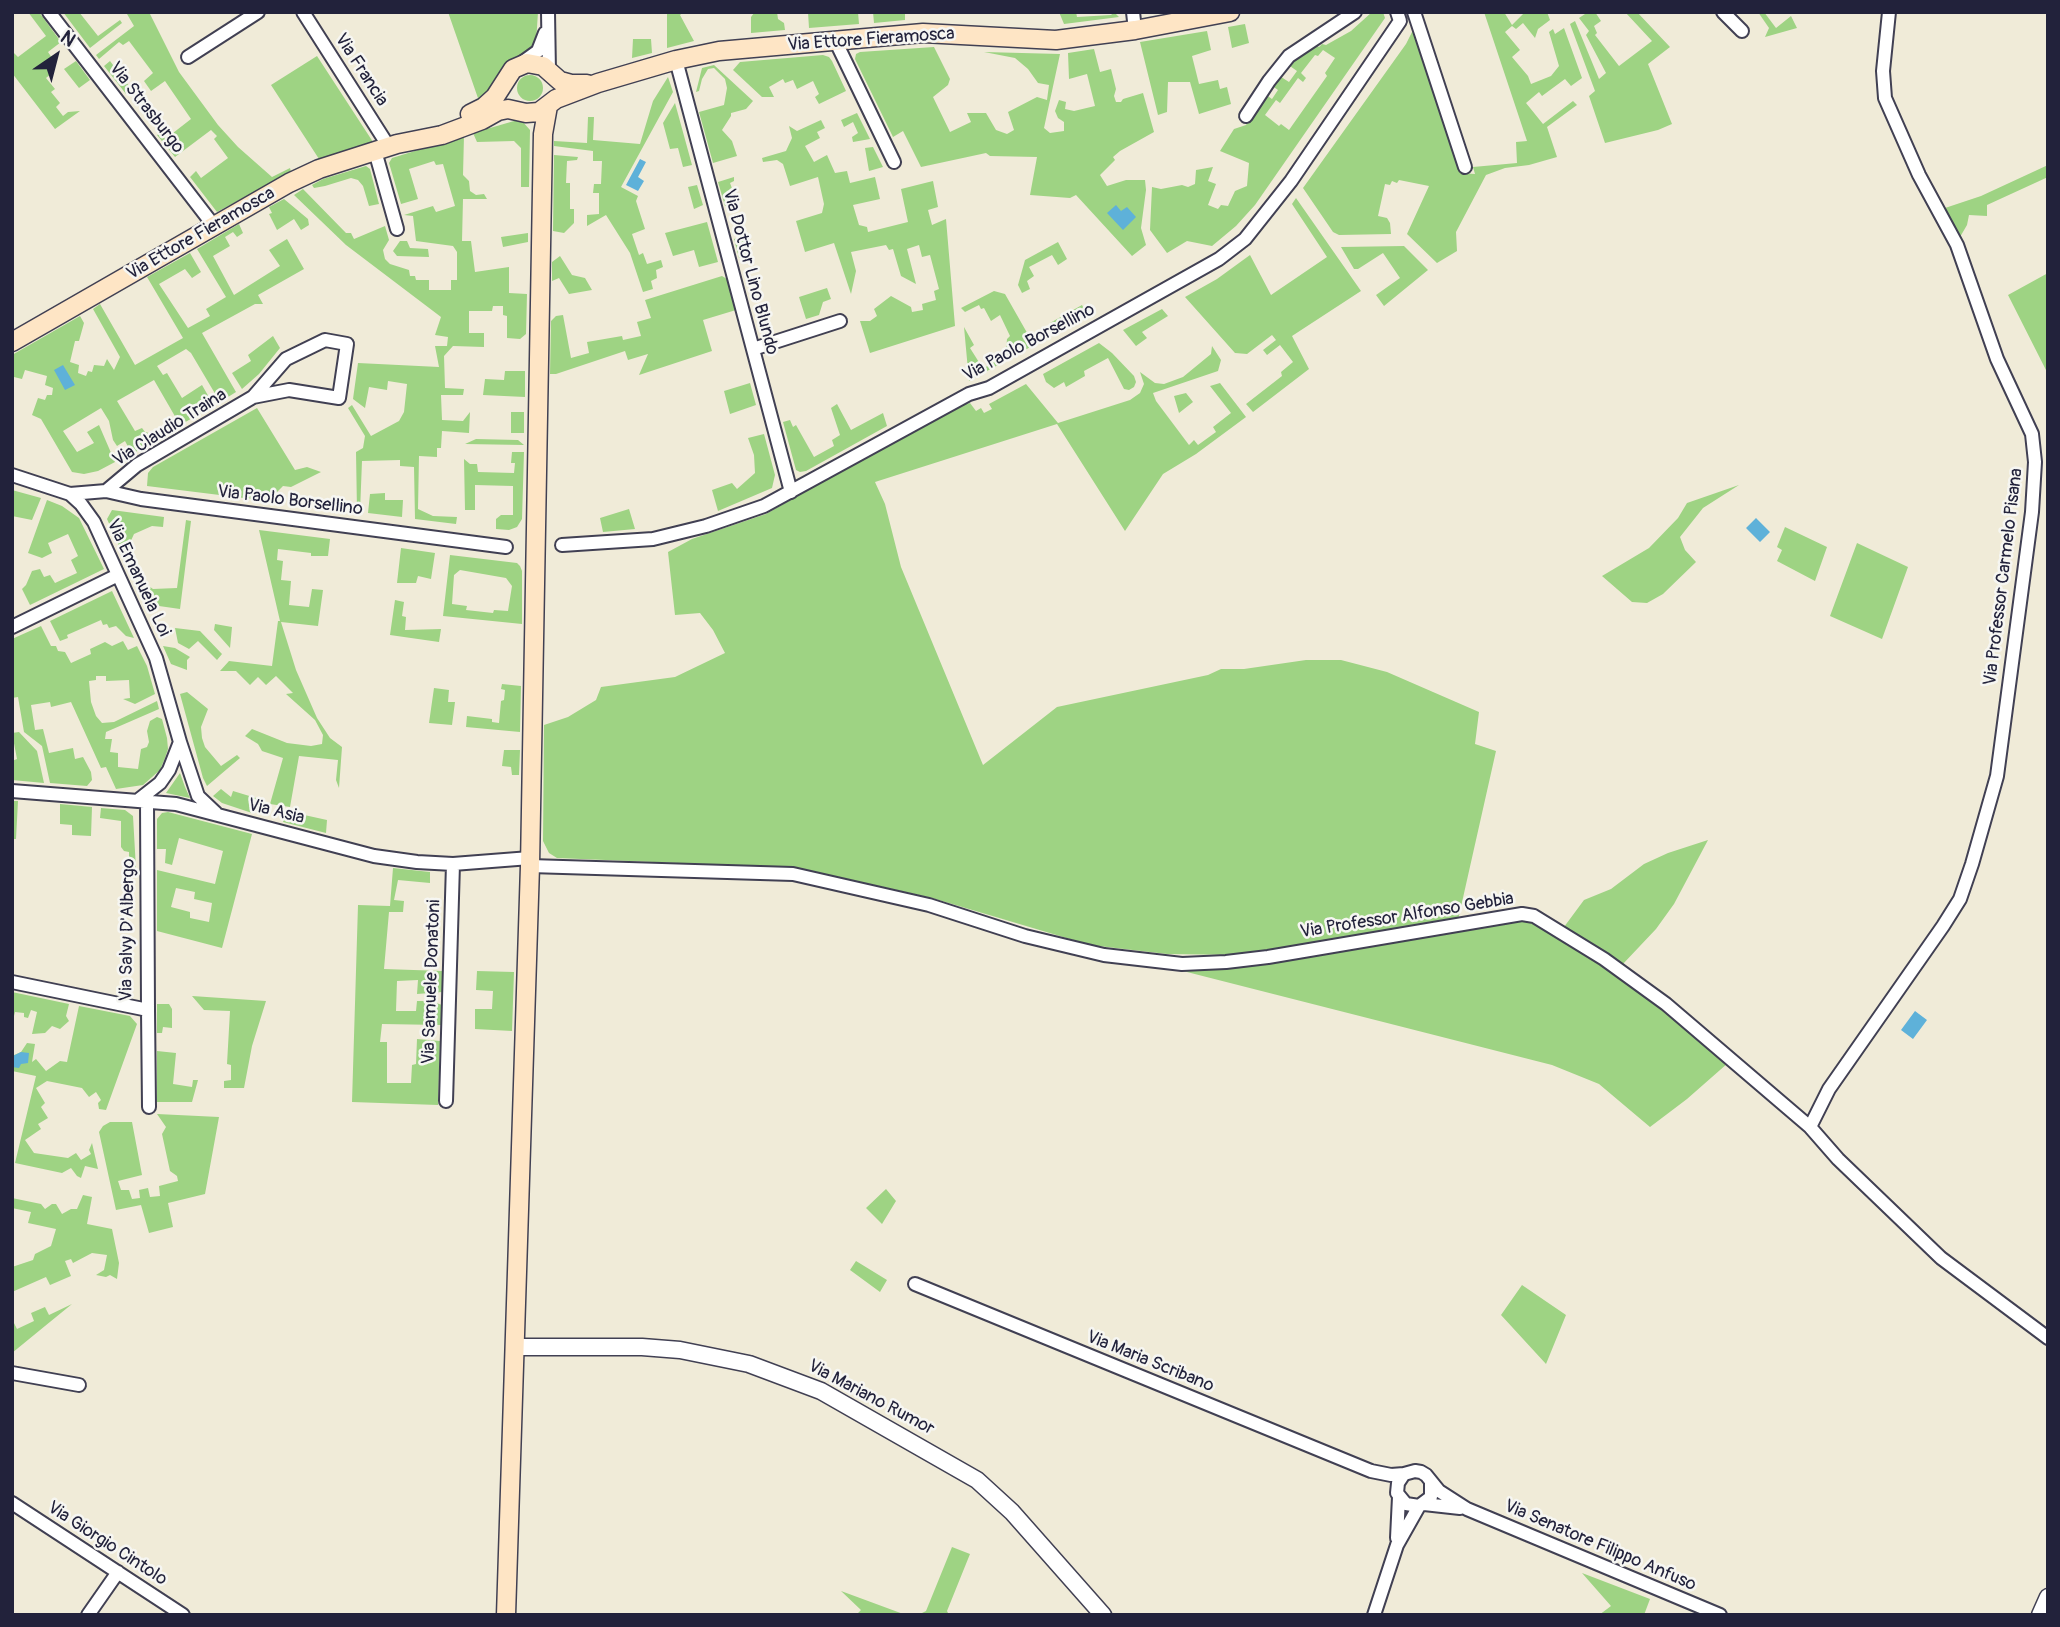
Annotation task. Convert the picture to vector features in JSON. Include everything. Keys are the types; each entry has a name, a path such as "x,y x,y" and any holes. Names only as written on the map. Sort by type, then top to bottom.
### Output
{"main road":[{"name":"Via Ettore Fieramosca","path":"549,105 556,99 598,83 676,60 719,51 923,33 1056,40 1134,21 1230,12"},
{"path":"387,147 484,107 519,65 535,63 571,84 598,83"},
{"path":"506,1615 530,862 543,134 555,90 551,74"},
{"path":"505,83 506,97 515,108 536,120 543,134"},
{"path":"387,147 442,135 498,111 508,109 539,112 549,105"},
{"name":"Via Ettore Fieramosca","path":"12,342 299,178 387,147"}],"street":[{"name":"Via Strasburgo","path":"49,12 214,226"},
{"path":"188,57 258,12"},
{"name":"Via Francia","path":"303,12 387,147 397,229"},
{"path":"548,12 551,74"},
{"path":"1246,116 1269,80 1289,56 1355,12"},
{"name":"Via Paolo Borsellino","path":"562,545 653,539 764,506 969,394 989,388 1219,259 1245,239 1291,181 1400,21 1397,12"},
{"path":"1414,12 1465,167"},
{"path":"1723,12 1742,31"},
{"name":"Via Professor Carmelo Pisana","path":"1810,1127 1829,1089 1960,899 1997,776 2032,512 2035,447 2028,422 1997,359 1957,245 1919,175 1885,98 1883,71 1889,12"},
{"path":"519,65 538,51 547,26"},
{"path":"835,40 894,162"},
{"name":"Via Dottor Lino Blundo","path":"676,60 791,492"},
{"path":"753,349 840,321"},
{"name":"Via Claudio Traina","path":"106,491 137,465 253,397 286,359 325,340 347,344 339,398 289,390 253,397"},
{"path":"12,475 70,494"},
{"name":"Via Paolo Borsellino","path":"70,494 106,491 141,499 506,547"},
{"name":"Via Emanuela Loi","path":"70,494 94,522 156,659 198,796 219,816"},
{"path":"12,627 118,575"},
{"path":"142,801 169,770 180,742"},
{"name":"Via Asia","path":"12,791 176,804 374,856 417,862 530,862"},
{"name":"Via Salvy D'Albergo","path":"12,982 148,1010 142,801"},
{"name":"Via Professor Alfonso Gebbia","path":"530,862 630,869 793,874 929,905 1024,936 1104,955 1182,964 1268,957 1522,914 1534,916 1604,960 1666,1004 1810,1127 1838,1159 1941,1258 2048,1338"},
{"name":"Via Samuele Donatoni","path":"446,1101 453,864"},
{"path":"148,1010 149,1107"},
{"name":"Via Maria Scribano","path":"915,1284 1371,1471"},
{"name":"Via Mariano Rumor","path":"516,1347 642,1347 680,1350 749,1364 821,1391 927,1449 977,1480 1012,1512 1103,1615"},
{"path":"12,1373 79,1385"},
{"path":"1371,1471 1391,1475 1421,1472 1440,1491 1467,1509"},
{"path":"1371,1471 1389,1483 1406,1504 1467,1509"},
{"path":"1397,1545 1398,1483 1404,1474"},
{"path":"1374,1615 1397,1545 1432,1492 1432,1483"},
{"name":"Via Giorgio Cintolo","path":"12,1503 183,1615"},
{"name":"Via Senatore Filippo Anfuso","path":"1467,1509 1720,1615"},
{"path":"88,1615 118,1572"},
{"path":"2040,1615 2048,1597"}],"green space":[{"path":"28,12 39,12 61,42 48,52 56,64 48,70 51,74 46,78 55,89 51,92 60,103 56,107 63,116 68,112 80,111 55,129 12,73 12,51 18,57 46,36"},
{"path":"63,12 79,12 98,36 120,20 122,23 90,48"},
{"path":"149,12 179,72 218,125 238,147 272,177 290,168 291,172 217,212 190,177 196,171 201,178 228,158 214,139 217,136 211,130 175,157 157,135 168,127 173,133 191,119 165,81 151,91 144,81 153,73 129,41 123,45 119,42 99,59 96,55 134,26 127,14"},
{"path":"448,12 538,12 536,43 531,51 508,62 492,90 479,101"},
{"path":"667,12 683,12 680,15 694,41 667,48"},
{"path":"777,12 785,30 751,33 751,17 754,13"},
{"path":"808,12 858,12 859,24 809,28"},
{"path":"873,12 905,12 905,20 874,23"},
{"path":"1059,12 1076,12 1077,17 1111,15 1114,12 1119,17 1064,24"},
{"path":"1372,12 1383,12 1385,18 1255,205 1212,246 1187,241 1167,253 1150,230 1152,187 1188,187 1195,184 1196,170 1213,167 1208,181 1216,184 1208,205 1218,209 1221,205 1228,206 1235,191 1247,186 1249,163 1220,151 1234,129 1246,125 1265,94 1272,99 1278,90 1271,85 1278,75 1289,82 1297,71 1287,64 1313,43 1319,47 1326,45 1351,31","holes":["1323,50 1335,58 1325,73 1327,76 1289,130 1265,115 1276,100 1280,103 1298,78 1303,82 1306,78 1301,73 1315,55 1318,56"]},
{"path":"1484,12 1504,12 1512,25 1525,12 1547,12 1550,20 1538,29 1535,38 1523,23 1516,29 1512,26 1505,32 1520,50 1512,57 1528,76 1531,84 1551,76 1559,66 1549,32 1553,29 1555,34 1564,28 1582,78 1571,86 1565,79 1542,96 1539,92 1526,103 1543,124 1573,101 1577,105 1547,127 1557,157 1505,168 1486,175 1456,232 1457,251 1437,263 1407,234 1429,186 1399,180 1397,183 1392,181 1390,185 1385,184 1378,216 1387,218 1391,234 1339,235 1333,232 1303,188 1406,44 1413,30 1458,160 1460,173 1475,174 1473,167 1517,163 1516,142 1527,141"},
{"path":"1588,12 1595,12 1601,21 1594,26 1597,33 1595,35 1619,66 1652,41 1625,12 1637,12 1670,47 1648,64 1672,124 1605,143 1589,96 1595,91 1570,24 1575,21 1599,79 1606,73 1586,35 1589,31 1579,18"},
{"path":"1758,12 1764,12 1776,28 1791,16 1797,28 1765,37 1769,28"},
{"path":"1245,24 1249,43 1232,48 1228,27"},
{"path":"1207,31 1211,50 1192,56 1199,84 1218,80 1220,89 1227,87 1231,104 1199,114 1190,82 1168,82 1167,112 1158,115 1140,42"},
{"path":"633,39 651,39 652,53 632,58"},
{"path":"934,47 950,79 948,85 933,97 950,132 971,122 967,113 986,113 996,130 1007,134 1014,130 1008,112 1037,97 1047,100 1049,85 1038,83 1028,69 1015,58 984,52 1060,54 1044,128 1050,133 1064,131 1064,122 1058,118 1055,111 1059,100 1066,102 1065,109 1074,111 1095,106 1087,74 1069,79 1068,53 1094,49 1100,72 1111,69 1116,102 1143,93 1154,132 1120,151 1100,175 1107,186 1126,180 1145,180 1141,228 1146,245 1132,256 1076,195 1070,198 1030,195 1037,157 990,156 986,153 921,167 903,131 893,137 855,59 860,52"},
{"path":"823,55 832,61 846,91 819,104 815,97 819,94 813,81 797,89 793,80 785,83 783,79 769,87 774,97 762,97 733,70 740,62"},
{"path":"317,56 373,142 319,159 271,85"},
{"path":"76,61 90,80 79,88 64,69"},
{"path":"110,61 132,90 126,94 104,66"},
{"path":"714,65 753,101 746,109 731,113 722,130 732,141 737,156 713,163 699,112 724,105 727,88 725,79 714,68 708,69 699,91 696,92 702,68"},
{"path":"530,75 539,79 543,88 539,97 530,101 521,97 517,88 521,79"},
{"path":"668,77 673,92 621,187 638,196 636,201 645,229 632,234 639,255 643,253 647,264 661,260 663,267 656,270 657,278 651,281 653,289 643,292 630,253 606,215 587,226 587,215 599,214 599,193 593,193 594,184 601,184 602,161 593,161 593,151 554,146 554,141 587,143 588,117 594,117 593,140 640,144 653,101"},
{"path":"675,103 692,165 683,167 678,148 670,149 663,123"},
{"path":"857,113 870,139 853,142 852,137 858,133 853,122 844,127 841,120"},
{"path":"821,120 825,128 817,132 820,138 805,146 814,162 827,155 835,173 847,171 850,183 875,177 880,199 853,205 859,225 867,227 868,232 908,222 901,189 933,181 938,207 928,210 932,225 946,219 955,326 870,353 860,321 870,321 877,316 874,309 891,296 911,307 912,312 923,310 922,304 936,300 934,291 939,289 930,255 922,257 919,245 907,249 916,284 901,276 893,249 889,250 886,245 851,252 856,271 851,294 834,243 805,252 796,221 822,213 824,204 818,177 790,186 783,164 777,160 763,162 762,158 786,151 792,138 789,126 797,131"},
{"path":"522,121 530,130 529,187 521,187 521,148 514,141 477,142 473,133"},
{"path":"464,136 463,175 469,181 470,191 476,195 484,194 487,199 463,199 462,241 471,241 475,272 509,267 509,293 527,294 526,334 520,339 507,338 507,316 503,315 503,306 493,306 492,311 469,311 469,333 484,333 484,347 453,346 444,356 445,388 464,389 463,395 441,395 442,420 463,421 470,412 469,433 442,431 441,448 437,448 437,457 419,456 418,509 433,516 457,517 456,524 415,519 414,467 400,466 400,460 362,461 360,512 357,511 356,452 363,448 365,436 348,408 352,405 371,436 399,421 404,412 407,384 388,381 387,390 369,387 365,408 353,399 358,363 439,367 435,346 447,346 448,337 435,335 441,317 346,245 294,195 303,189 346,233 351,233 354,239 385,226 389,240 383,250 385,259 390,264 409,270 410,276 415,276 416,280 429,280 429,290 451,290 451,280 457,280 457,252 453,246 416,241 413,216 404,215 433,206 436,212 455,206 443,164 436,165 434,161 409,169 418,199 401,204 389,163 392,158"},
{"path":"873,147 883,167 869,171 865,148"},
{"path":"554,155 578,157 577,160 567,161 566,183 570,183 570,209 574,209 574,223 564,233 553,231"},
{"path":"2048,165 2048,177 1987,205 1987,216 1969,215 1960,237 1945,208 1981,196"},
{"path":"366,166 370,169 379,204 369,206 363,186 358,180 351,178 314,188 312,185 323,179"},
{"path":"734,177 734,181 730,183 737,202 725,206 718,182"},
{"path":"697,185 703,205 694,209 688,187"},
{"path":"1296,198 1361,291 1292,336 1309,369 1253,412 1246,404 1282,376 1281,372 1293,362 1280,345 1267,355 1263,350 1276,340 1272,335 1247,354 1235,353 1185,297 1217,279 1250,255 1271,295 1327,257 1292,204"},
{"path":"284,199 308,219 309,225 301,230 294,219 277,230 269,214 272,213 269,207"},
{"path":"707,222 718,262 699,267 694,250 673,256 665,233"},
{"path":"239,224 243,233 237,237 233,232 225,237 230,246 213,256 234,295 280,266 269,250 287,239 304,269 258,295 263,304 255,304 202,333 236,392 220,402 186,349 157,366 163,375 167,373 182,398 202,385 214,406 180,425 154,380 117,401 135,431 142,428 158,439 132,454 125,441 117,446 109,421 101,408 63,431 77,452 94,443 87,432 99,425 115,462 98,471 84,474 72,472 41,419 32,415 38,398 45,400 47,395 52,395 53,388 45,385 47,376 25,370 22,379 14,377 12,382 12,355 80,316 84,323 79,341 75,341 70,362 79,365 78,373 86,376 88,371 92,372 94,365 104,366 107,359 114,370 120,357 93,309 100,304 135,365 183,338 147,277 190,253 201,272 192,278 185,269 159,284 188,328 210,316 206,309 226,297 197,249"},
{"path":"528,233 528,242 503,247 501,237"},
{"path":"745,235 751,255 739,258 734,239"},
{"path":"400,241 407,241 410,248 428,249 429,257 397,256 393,251"},
{"path":"1058,242 1067,259 1058,265 1052,255 1029,267 1034,276 1027,281 1030,289 1022,293 1018,285 1025,260"},
{"path":"1404,246 1428,270 1384,306 1376,295 1400,278 1383,253 1354,269 1341,247"},
{"path":"560,256 572,275 585,278 592,290 569,294 559,278 552,281 552,262"},
{"path":"2048,273 2048,374 2008,295"},
{"path":"722,276 732,282 736,310 703,320 712,351 639,375 648,354 628,360 625,351 550,374 551,321 556,316 563,315 571,358 589,353 587,342 641,336 637,322 651,318 645,300"},
{"path":"827,288 831,299 823,302 819,315 806,319 799,297"},
{"path":"994,291 1005,294 1034,345 969,381 964,327 974,345 970,348 982,367 992,366 995,359 1006,352 1007,339 1010,336 1000,315 991,321 984,308 981,309 979,305 965,312 961,308"},
{"path":"1082,305 1087,315 1055,333 1050,323"},
{"path":"1162,309 1168,316 1142,332 1147,338 1136,346 1123,330"},
{"path":"273,336 280,348 259,374 242,389 232,373 251,361 248,355"},
{"path":"1099,343 1134,376 1134,387 1124,389 1108,358 1084,371 1085,376 1066,387 1064,382 1054,388 1046,382 1043,374"},
{"path":"1212,346 1221,360 1218,371 1153,393 1156,401 1189,445 1194,440 1198,445 1216,432 1213,427 1231,413 1210,386 1220,383 1246,417 1196,454 1163,474 1125,531 1057,424 875,482 885,504 901,567 983,765 1057,707 1208,675 1221,669 1244,669 1306,660 1341,660 1387,672 1479,712 1475,744 1496,751 1458,920 1242,955 1167,954 1090,945 932,898 799,868 557,858 549,853 543,841 544,725 568,717 596,700 601,687 675,677 725,653 700,613 675,615 668,552 692,539 766,514 954,407 970,403 976,411 981,408 984,413 992,409 989,404 1026,384 1058,423 1130,400 1140,393 1144,384 1140,372 1155,383 1164,384 1183,377 1211,354"},
{"path":"505,371 525,371 525,397 483,395 485,379 504,380"},
{"path":"750,383 756,405 730,414 724,391"},
{"path":"1186,393 1193,402 1179,413 1174,396"},
{"path":"837,404 851,430 883,413 887,426 806,471 796,470 783,422 790,420 793,427 796,425 814,457 834,446 832,440 840,435 831,408"},
{"path":"257,408 295,470 307,467 321,472 291,487 283,486 268,501 147,486 148,473 153,467"},
{"path":"511,412 524,412 524,433 511,433"},
{"path":"764,434 775,475 772,488 718,511 712,490 732,483 737,489 755,473 754,455 748,438"},
{"path":"476,439 518,440 524,445 465,444"},
{"path":"512,452 524,452 522,519 517,527 509,530 496,529 496,519 501,515 513,515 513,486 475,485 475,510 465,510 464,459 470,464 477,464 478,472 514,473"},
{"path":"1739,485 1703,508 1680,537 1685,550 1696,562 1663,594 1647,603 1632,602 1602,576 1649,548 1678,518 1687,503"},
{"path":"12,490 41,498 32,520 12,516"},
{"path":"385,493 385,500 403,500 402,517 368,513 370,494"},
{"path":"47,500 62,506 79,518 104,569 30,605 22,589 32,571 40,569 44,577 50,575 55,583 77,573 71,560 78,556 68,534 48,543 52,553 42,558 28,553"},
{"path":"629,509 635,529 603,532 600,518"},
{"path":"112,510 164,517 163,527 152,526 134,534 129,545 146,584 153,589 177,588 186,520 191,521 180,609 145,604 107,519"},
{"path":"1785,527 1827,547 1815,581 1777,561 1782,550 1777,547"},
{"path":"259,530 330,539 328,556 311,556 311,553 278,549 277,560 283,561 281,580 291,581 289,605 309,607 312,589 323,590 318,626 281,622 296,670 317,718 330,738 342,747 339,788 336,780 338,760 299,756 290,807 270,804 283,758 262,751 258,744 245,736 252,729 287,743 311,746 322,744 323,735 315,720 286,694 293,693 276,676 266,685 258,677 250,685 236,671 220,671 229,661 272,666 280,621"},
{"path":"1857,543 1908,567 1882,639 1830,616"},
{"path":"401,548 435,553 431,579 418,576 416,583 397,583"},
{"path":"450,555 517,563 520,566 522,624 443,616","holes":["460,570 506,578 512,586 508,611 494,610 493,613 466,610 467,606 452,604 454,575"]},
{"path":"112,591 134,638 126,636 116,626 109,628 107,624 103,625 101,620 67,635 68,638 60,641 50,621"},
{"path":"395,600 404,602 402,616 406,617 405,630 441,629 439,642 390,635"},
{"path":"215,624 232,627 230,648 214,630"},
{"path":"41,626 51,646 65,652 71,663 91,654 90,649 105,642 112,646 123,641 128,650 137,646 147,666 155,694 135,704 123,699 130,698 129,680 106,681 106,676 96,676 96,680 89,681 91,702 102,723 114,722 157,701 159,709 106,732 105,739 112,739 110,752 118,753 118,767 138,769 141,749 147,747 149,742 147,731 150,721 157,717 162,719 168,749 160,770 143,785 116,789 106,767 101,768 71,702 51,707 50,702 31,705 35,730 43,729 49,753 73,748 75,759 83,757 92,780 87,786 50,783 42,746 24,732 18,697 12,698 12,639"},
{"path":"175,628 200,631 222,654 217,660 198,641 189,649 178,643"},
{"path":"163,646 175,648 190,657 187,660 187,670 171,664"},
{"path":"502,684 521,686 520,732 466,727 467,716 492,719 492,722 499,723 505,690 501,689"},
{"path":"434,688 449,690 448,702 455,702 452,725 429,723"},
{"path":"187,692 208,709 201,727 205,747 221,766 237,755 240,758 207,786 180,694"},
{"path":"19,732 37,751 44,783 12,780 12,761 17,759 12,733"},
{"path":"504,750 520,750 519,775 512,775 511,767 502,766"},
{"path":"180,773 185,787 190,798 166,793"},
{"path":"221,789 231,797 233,791 256,798 252,813 222,803 213,796"},
{"path":"12,801 18,801 16,839 12,839"},
{"path":"60,804 92,807 91,836 72,835 72,825 60,824"},
{"path":"101,808 125,810 133,816 136,869 129,868 129,852 121,847 121,821 100,818"},
{"path":"286,811 327,820 326,833 283,822"},
{"path":"168,812 252,834 222,948 157,931 157,870 215,884 223,851 179,838 172,865 165,863 166,849 157,849 157,819 162,813","holes":["176,888 195,892 194,899 212,903 209,922 190,918 190,912 171,907"]},
{"path":"1708,840 1674,904 1656,929 1622,965 1564,927 1584,900 1611,889 1644,864"},
{"path":"393,868 430,872 430,883 398,880 394,900 404,901 403,912 389,912 384,969 443,971 442,992 417,994 418,980 397,981 396,1011 416,1011 417,1001 431,1001 442,1005 441,1025 382,1024 380,1042 387,1042 387,1083 411,1083 412,1065 416,1064 417,1039 440,1041 438,1105 352,1102 358,905 390,906"},
{"path":"1517,919 1535,921 1593,958 1641,992 1728,1063 1650,1127 1599,1084 1552,1065 1183,971 1272,963"},
{"path":"477,971 514,972 512,1031 475,1029 475,1009 492,1009 493,991 476,990"},
{"path":"12,992 69,1004 66,1016 69,1021 60,1029 52,1026 45,1033 32,1034 37,1012 31,1010 28,1018 24,1017 24,1013 15,1012 14,1016 12,1015"},
{"path":"192,996 266,1001 252,1046 244,1088 224,1088 224,1081 231,1080 231,1065 227,1064 230,1011 204,1010"},
{"path":"157,1004 169,1004 172,1009 172,1028 163,1027 162,1033 157,1033"},
{"path":"79,1006 130,1016 137,1024 106,1110 99,1109 98,1103 101,1100 96,1092 89,1097 82,1088 47,1081 36,1088 45,1103 41,1107 48,1118 38,1124 41,1129 25,1140 34,1153 68,1158 76,1153 81,1160 91,1154 89,1150 92,1143 98,1169 85,1166 81,1178 71,1168 62,1173 15,1163 36,1076 12,1071 12,1056 21,1052 27,1043 35,1044 32,1062 36,1059 46,1071 60,1061 67,1062"},
{"path":"157,1051 176,1053 173,1084 192,1087 193,1080 198,1080 192,1102 157,1102"},
{"path":"157,1114 219,1117 205,1194 168,1203 173,1227 149,1233 141,1205 116,1210 99,1132 110,1122 132,1122 142,1175 118,1181 121,1190 129,1190 132,1199 140,1198 139,1190 148,1188 150,1197 160,1196 159,1186 178,1181 177,1176 170,1171 162,1134 166,1127"},
{"path":"886,1189 896,1201 882,1224 866,1208"},
{"path":"83,1195 92,1197 87,1224 112,1229 119,1263 117,1279 110,1275 96,1275 104,1270 107,1255 92,1253 73,1263 71,1259 65,1261 71,1276 50,1285 46,1277 12,1292 12,1267 33,1260 35,1254 51,1246 56,1229 28,1223 31,1212 12,1208 12,1198 41,1204 45,1209 56,1204 62,1214 77,1209"},
{"path":"856,1261 887,1280 880,1292 850,1270"},
{"path":"1522,1285 1566,1315 1546,1364 1501,1315"},
{"path":"72,1304 12,1353 12,1319 17,1329 34,1321 31,1313 45,1307 49,1315"},
{"path":"952,1547 970,1554 947,1611 949,1615 918,1615 926,1611"},
{"path":"1582,1573 1650,1599 1644,1615 1599,1615 1611,1606"},
{"path":"841,1591 906,1615 856,1615 861,1610"}],"water":[{"path":"640,159 646,162 638,177 644,181 638,191 626,185"},
{"path":"1116,205 1121,211 1127,207 1136,217 1123,230 1107,213"},
{"path":"63,365 75,385 65,390 54,370"},
{"path":"1756,518 1770,532 1760,542 1746,528"},
{"path":"1915,1011 1927,1020 1913,1039 1901,1030"},
{"path":"21,1052 29,1053 28,1063 21,1064 19,1068 12,1067 13,1056"}]}
